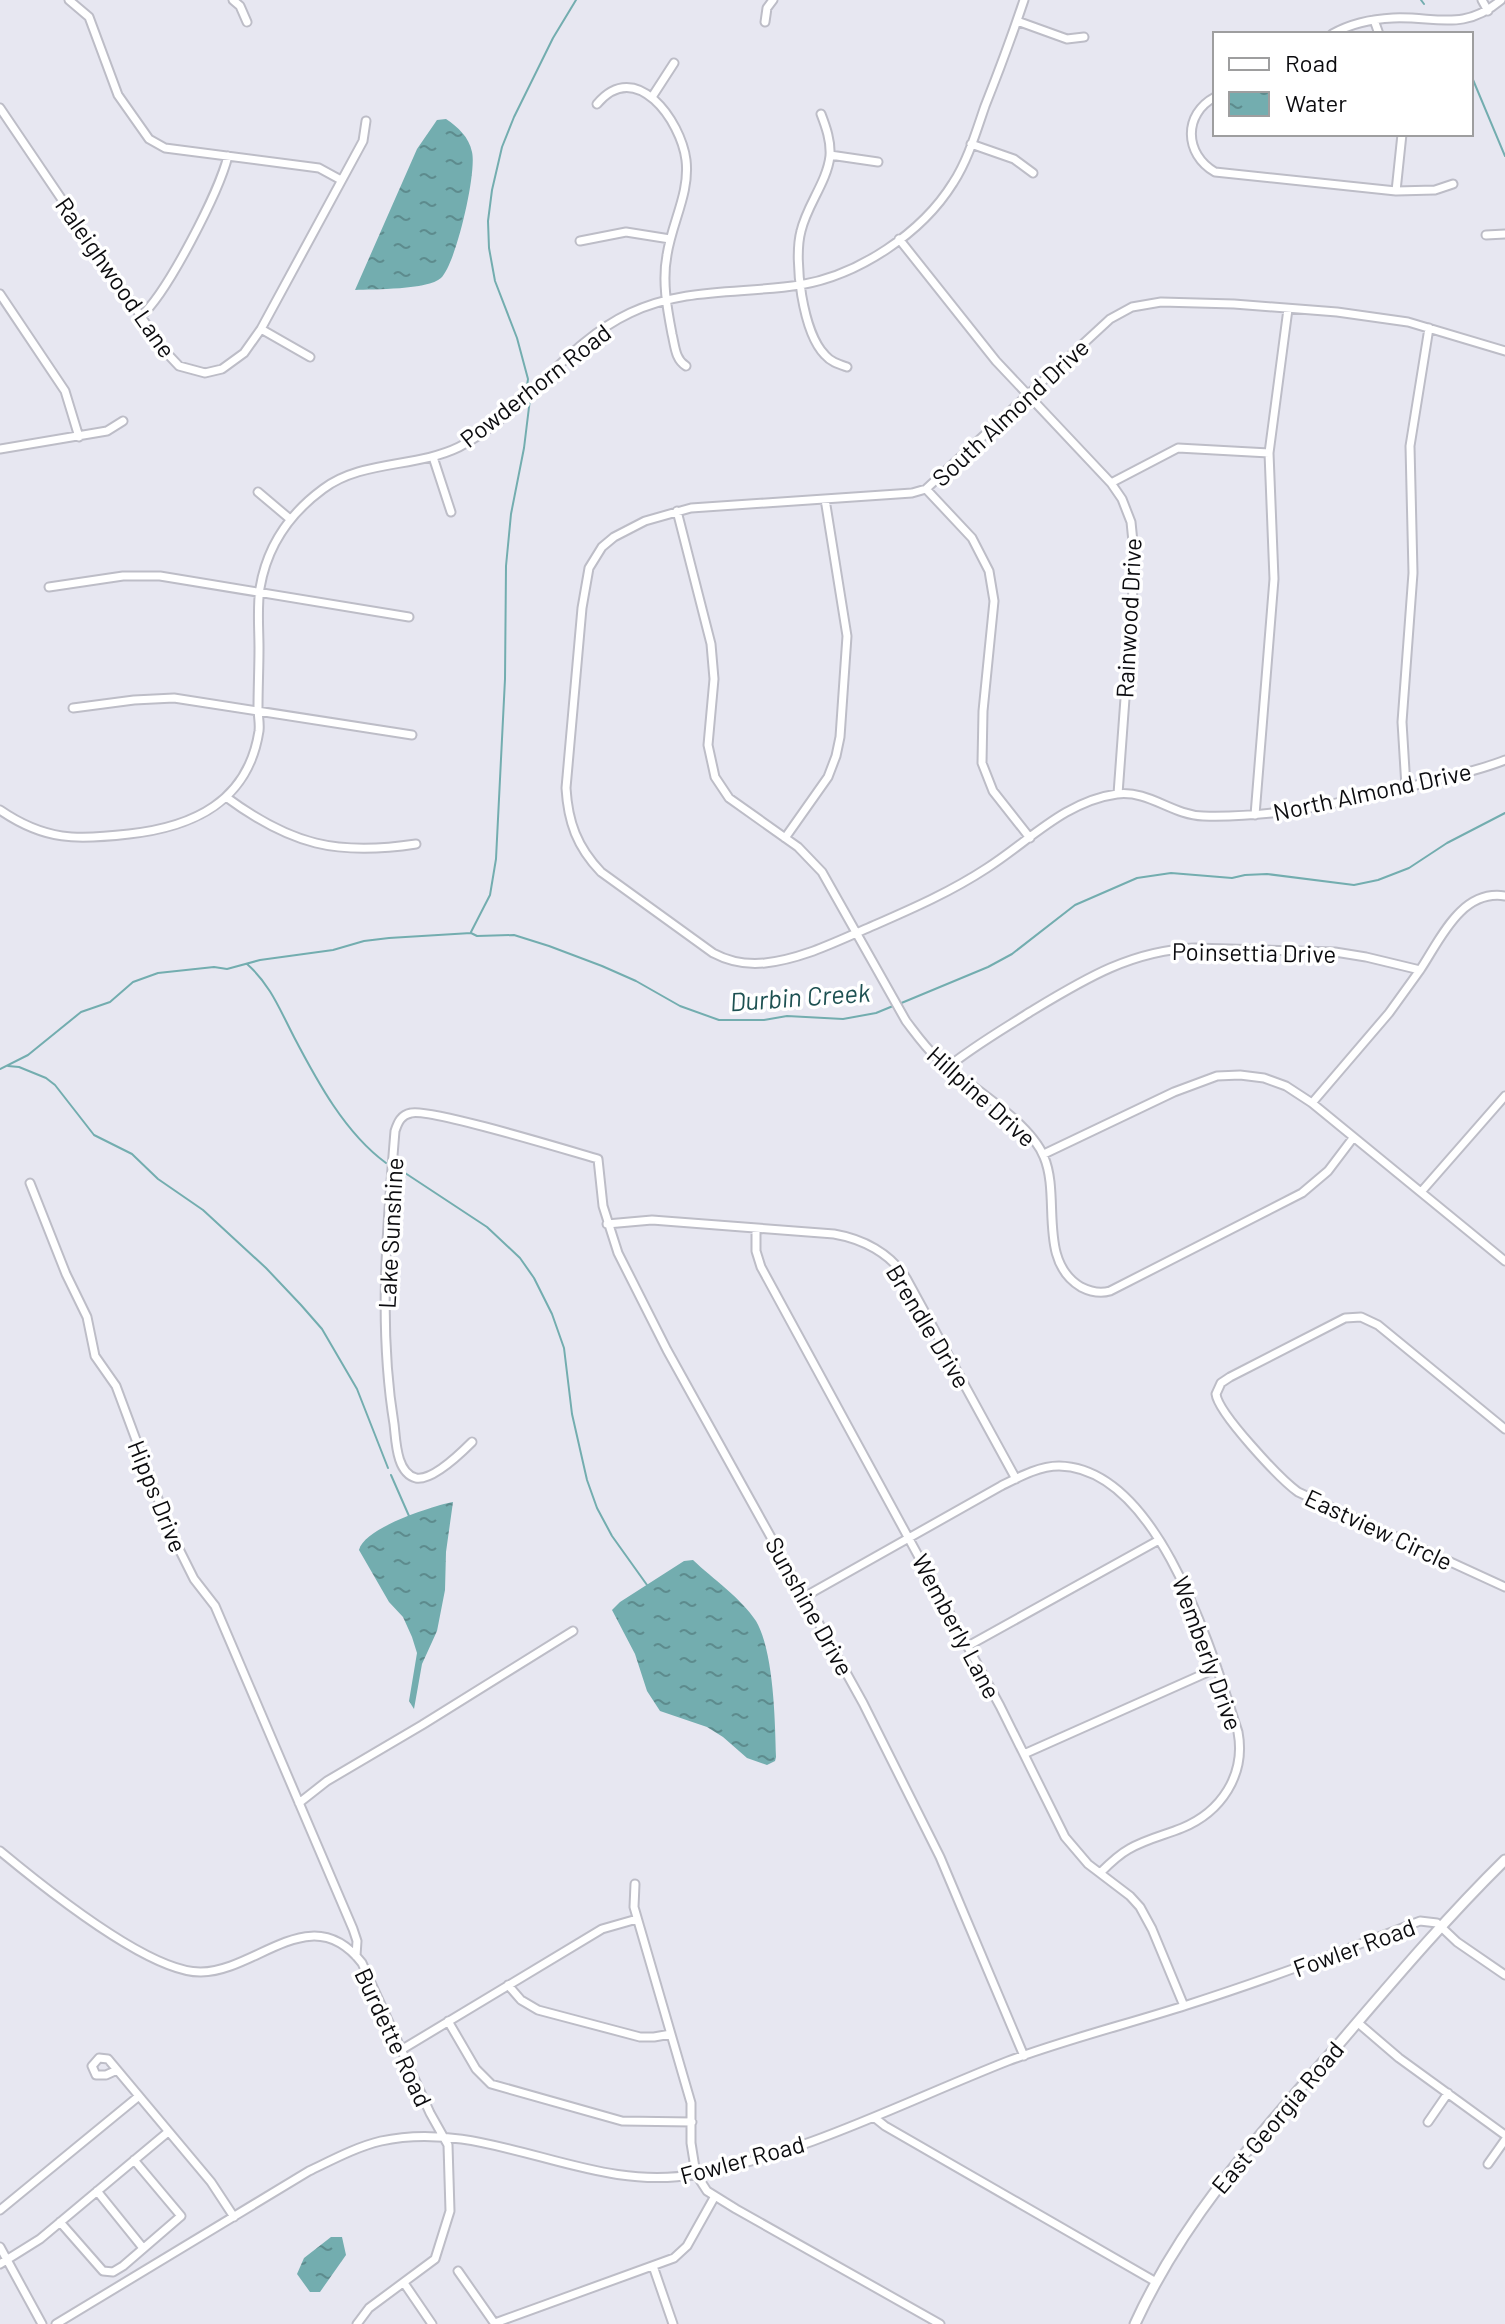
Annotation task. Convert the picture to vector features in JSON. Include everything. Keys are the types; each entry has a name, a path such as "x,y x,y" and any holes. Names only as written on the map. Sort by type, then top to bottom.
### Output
{"main road":[{"name":"East Georgia Road","path":"1135,2324 1180,2241 1236,2162 1357,2022 1505,1860"}],"street":[{"path":"69,0 89,17 118,95 149,139 165,148 319,168 341,180"},
{"path":"233,0 240,6 247,22"},
{"path":"765,22 767,8 773,0"},
{"name":"Powderhorn Road","path":"0,810 28,827 53,836 95,838 177,826 210,811 226,797 246,770 259,732 259,592 271,551 290,519 340,478 433,457 462,445 486,430 575,350 605,327 632,312 666,298 799,285 832,277 856,267 899,239 924,219 944,197 960,170 1024,0"},
{"path":"1482,0 1488,11"},
{"path":"1338,32 1374,20 1393,18 1457,21 1488,11 1501,0"},
{"path":"1374,20 1378,32"},
{"path":"1017,21 1067,39 1084,37"},
{"path":"652,97 674,63"},
{"path":"597,104 611,92 638,89 652,97 674,122 686,158 686,185 670,239 666,262 666,298 677,356 686,366"},
{"path":"1213,99 1194,118 1190,135 1196,155 1215,172 1396,191 1435,190 1453,184"},
{"name":"Raleighwood Lane","path":"0,108 140,317 179,366 205,373 222,369 244,353 261,329 363,141 366,121"},
{"path":"821,114 830,155 827,171 801,231 799,285 819,347 835,363 847,367"},
{"path":"1396,191 1402,136"},
{"path":"971,144 1014,159 1033,173"},
{"path":"830,155 878,162"},
{"path":"140,317 177,263 218,186 228,156"},
{"path":"580,241 626,232 670,239"},
{"path":"1486,235 1505,234"},
{"name":"Rainwood Drive","path":"899,239 977,339 1111,483 1128,513 1136,551 1118,794"},
{"path":"0,294 65,391 79,437"},
{"name":"South Almond Drive","path":"579,634 587,574 602,547 631,527 677,511 730,504 912,493 926,489 1110,319 1132,307 1161,302 1188,302 1379,317 1429,328 1505,351"},
{"path":"1255,815 1274,579 1269,453 1288,309"},
{"path":"1406,787 1402,722 1413,573 1410,446 1429,328"},
{"path":"261,329 310,357"},
{"path":"0,449 107,431 123,421"},
{"path":"1111,483 1178,448 1269,453"},
{"path":"433,457 451,512"},
{"path":"926,489 972,538 989,571 994,601 983,711 982,763 993,791 1030,838"},
{"path":"258,492 290,519"},
{"path":"785,838 828,777 840,737 847,636 825,499"},
{"name":"Hillpine Drive","path":"677,511 711,644 714,679 708,745 711,766 719,784 729,798 806,854 822,872 900,1011 918,1037 948,1067 1022,1126 1044,1154 1051,1180 1053,1238 1067,1275 1082,1288 1105,1293 1302,1193 1328,1171 1353,1138"},
{"path":"49,587 123,576 180,578 409,617"},
{"name":"North Almond Drive","path":"579,634 566,788 570,822 580,847 614,884 660,917 713,953 728,960 750,964 776,961 815,950 953,889 1073,808 1118,794 1151,797 1192,815 1255,815 1308,810 1505,760"},
{"path":"73,708 174,698 412,735"},
{"path":"226,797 268,826 317,844 369,850 416,844"},
{"path":"1312,1103 1389,1013 1465,907 1489,895 1505,896"},
{"name":"Poinsettia Drive","path":"948,1067 974,1047 1077,984 1114,965 1154,951 1195,948 1335,952 1420,970"},
{"path":"1044,1154 1174,1092 1217,1076 1264,1078 1286,1086 1312,1103 1505,1261"},
{"path":"1421,1192 1505,1096"},
{"name":"Lake Sunshine","path":"472,1442 424,1478 410,1475 401,1464 386,1360 386,1239 398,1124 410,1113 428,1114 598,1159"},
{"name":"Sunshine Drive","path":"598,1159 607,1224 652,1321 863,1703 940,1857 1024,2056"},
{"name":"Hipps Drive","path":"30,1183 66,1274 87,1317 95,1356 116,1386 170,1531 194,1579 215,1606 353,1929 357,1941 356,1956"},
{"name":"Brendle Drive","path":"607,1224 652,1220 846,1236 882,1252 906,1278 1016,1479"},
{"name":"Wemberly Lane","path":"756,1228 756,1251 761,1267 968,1646 1065,1837 1081,1858 1140,1907 1184,2006"},
{"name":"Eastview Circle","path":"1505,1429 1378,1325 1357,1316 1345,1318 1230,1377 1221,1383 1216,1394 1219,1405 1232,1422 1282,1479 1298,1492 1505,1587"},
{"name":"Wemberly Drive","path":"804,1597 1033,1471 1056,1466 1073,1468 1090,1474 1122,1496 1159,1540 1187,1589 1240,1741 1239,1764 1218,1804 1202,1817 1132,1847 1100,1873"},
{"path":"968,1646 1159,1540"},
{"path":"299,1803 327,1781 573,1631"},
{"path":"1024,1754 1217,1668"},
{"name":"Burdette Road","path":"0,1851 106,1931 177,1968 216,1971 241,1963 278,1944 308,1937 339,1943 356,1956 367,1972 449,2150 450,2211 435,2259 369,2308 357,2324"},
{"path":"635,1884 632,1899 637,1919 691,2103 691,2143 696,2174 707,2191 936,2323"},
{"path":"401,2050 602,1929 637,1919"},
{"name":"Fowler Road","path":"56,2324 309,2171 382,2141 442,2137 516,2150 588,2170 634,2178 662,2180 696,2174 740,2164 875,2118 1024,2056 1293,1969 1420,1921 1442,1927"},
{"path":"1442,1927 1457,1942 1505,1975"},
{"path":"508,1985 521,2000 538,2010 640,2037 671,2034"},
{"path":"448,2021 476,2069 491,2084 622,2121 692,2122"},
{"path":"1357,2022 1399,2058 1505,2138 1488,2164"},
{"path":"117,2070 211,2182 234,2217"},
{"path":"1428,2122 1448,2093"},
{"path":"0,2210 139,2096"},
{"path":"875,2118 1156,2282"},
{"path":"4,2262 60,2222 168,2132"},
{"path":"60,2222 103,2271 113,2272 143,2248 181,2216 134,2160"},
{"path":"97,2191 143,2248"},
{"path":"458,2271 495,2324 674,2258 682,2252 715,2196"},
{"path":"0,2247 4,2262 42,2324"},
{"path":"653,2266 673,2324"},
{"path":"404,2283 432,2324"}],"water":[{"path":"446,119 466,137 473,163 464,217 447,269 441,278 425,285 355,290 417,149 437,120"},
{"path":"453,1502 446,1552 445,1590 437,1631 422,1664 414,1709 409,1701 417,1653 412,1637 403,1617 389,1602 359,1550 364,1542 385,1526"},
{"path":"693,1560 743,1604 762,1634 770,1668 775,1725 776,1757 767,1765 747,1758 707,1727 660,1711 647,1691 635,1654 612,1610 684,1561"},
{"path":"331,2237 342,2237 346,2255 320,2292 310,2292 297,2274 304,2258"}],"waterway":[{"path":"527,386 528,379 517,338 495,281 488,221 502,147 553,38 576,0"},
{"path":"1421,0 1424,4"},
{"path":"1473,80 1505,156"},
{"path":"471,932 490,895 496,859 505,679 506,566 511,514 530,399"},
{"name":"Durbin Creek","path":"899,1004 988,967 1012,954 1075,905 1137,878 1171,873 1232,878 1267,874 1354,885 1409,868 1447,843 1505,813"},
{"name":"Durbin Creek","path":"0,1069 28,1055 81,1012 110,1002 133,982 158,973 214,967 227,969 260,960 333,950 389,938 471,933 477,936 514,935 602,966 680,1006 719,1020 764,1020 787,1016 843,1019 876,1013 893,1006"},
{"path":"247,964 274,998 333,1105 358,1137 386,1163"},
{"path":"8,1066 19,1067 55,1085 94,1135 132,1154 158,1179 203,1210 301,1305 322,1329 357,1389 388,1468"},
{"path":"399,1169 487,1227 520,1258 534,1278 564,1348 572,1414 587,1480 597,1508 612,1536 647,1585"},
{"path":"391,1475 409,1516"}]}
